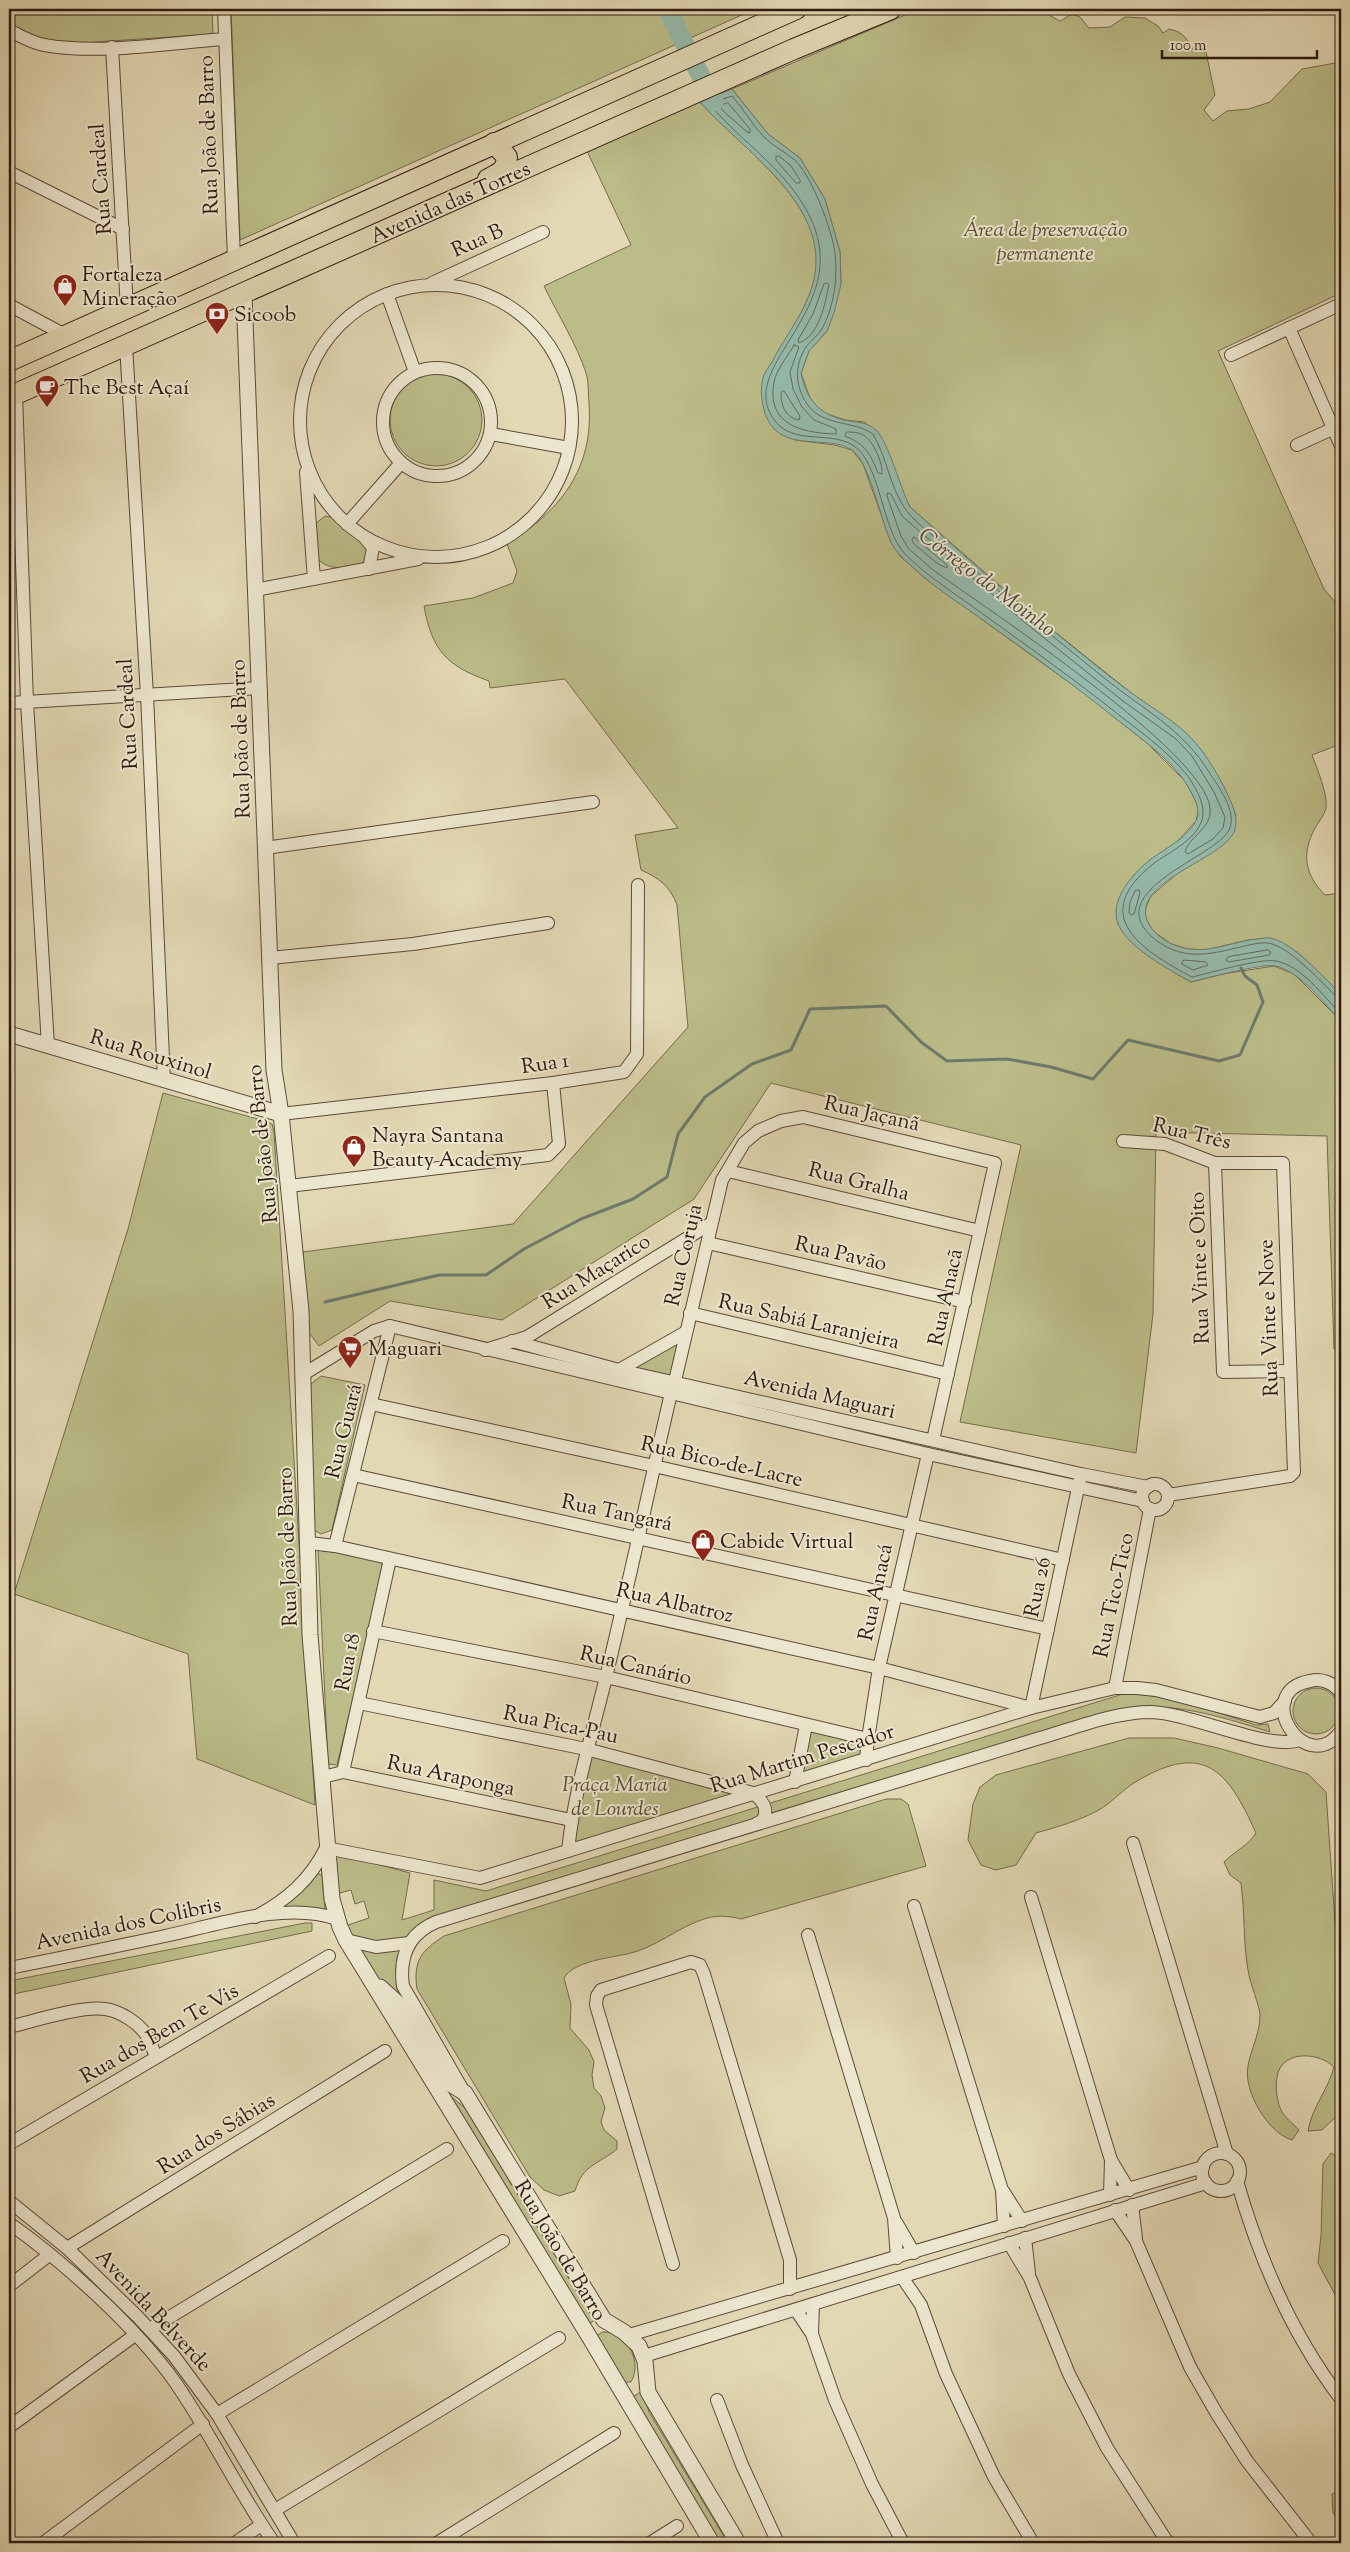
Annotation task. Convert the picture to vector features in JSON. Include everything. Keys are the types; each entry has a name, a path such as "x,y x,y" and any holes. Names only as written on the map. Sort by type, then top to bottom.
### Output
{"main road":[{"name":"Avenida das Torres","path":"9,361 796,9"},
{"name":"Avenida das Torres","path":"12,396 794,49 891,9"},
{"path":"384,231 409,213 502,172 506,166 507,157 494,143"}],"street":[{"name":"Rua João de Barro","path":"224,9 234,259"},
{"path":"9,30 43,45 67,48 112,47 225,39"},
{"name":"Rua Cardeal","path":"112,47 127,309"},
{"path":"9,172 123,229"},
{"name":"Rua B","path":"427,285 452,285 485,294 521,314 539,331 554,351 561,366 571,398 572,423 570,448 563,469 542,506 510,535 471,552 428,557 391,549 363,536 336,513 317,488 305,458 300,433 301,408 305,384 314,360 328,339 345,320 365,305 387,294 427,285 544,232"},
{"name":"Rua João de Barro","path":"244,294 274,1070 282,1114 301,1311 309,1543 310,1635 324,1777 330,1912 590,2338 712,2543"},
{"path":"387,294 415,372"},
{"path":"1230,355 1341,304"},
{"path":"9,305 65,335"},
{"path":"1289,328 1337,426 1341,446"},
{"name":"Rua Cardeal","path":"126,345 147,695 164,1081"},
{"path":"431,368 448,368 463,373 476,383 486,396 492,412 490,434 487,445 478,459 464,470 448,476 423,474 401,463 390,449 384,432 383,414 389,396 400,382 415,372 431,368"},
{"path":"12,396 27,702 48,1046"},
{"path":"1297,444 1337,426"},
{"path":"490,434 570,448"},
{"path":"305,458 314,579"},
{"path":"347,524 401,463"},
{"path":"310,518 330,510 336,513"},
{"path":"363,536 373,548 369,569"},
{"path":"255,590 428,557"},
{"path":"9,703 259,688"},
{"path":"265,848 593,802"},
{"name":"Rua 1","path":"282,1114 553,1083 624,1072 637,1054 638,885"},
{"path":"270,958 413,944 548,923"},
{"name":"Rua Rouxinol","path":"9,1034 164,1081 282,1114"},
{"path":"289,1186 548,1156 559,1144 553,1083"},
{"name":"Rua Jaçanã","path":"744,1143 758,1131 781,1121 804,1117 995,1162"},
{"name":"Rua Três","path":"1123,1141 1165,1144 1215,1163 1283,1163"},
{"name":"Rua Coruja","path":"568,1851 571,1820 586,1749 606,1677 637,1537 708,1243 710,1224 722,1180 744,1143"},
{"name":"Rua Anacã","path":"933,1440 966,1302 995,1162"},
{"name":"Rua Vinte e Oito","path":"1215,1163 1223,1372 1289,1371"},
{"name":"Rua Vinte e Nove","path":"1168,1495 1290,1476 1294,1472 1283,1163"},
{"name":"Rua Gralha","path":"728,1170 980,1231"},
{"name":"Rua Maçarico","path":"512,1342 527,1341 710,1224"},
{"name":"Rua Pavão","path":"708,1243 966,1302"},
{"name":"Rua Sabiá Laranjeira","path":"690,1313 948,1374"},
{"path":"302,1375 374,1331 390,1326"},
{"name":"Avenida Maguari","path":"390,1326 520,1359 673,1387 933,1440 1081,1474 1148,1487"},
{"name":"Rua Guará","path":"335,1546 390,1326"},
{"path":"619,1370 686,1332"},
{"path":"520,1359 527,1341"},
{"name":"Avenida Maguari","path":"527,1341 673,1387 928,1454 1078,1487 1147,1505"},
{"path":"485,1350 512,1342"},
{"path":"506,1355 512,1342"},
{"name":"Rua Bico-de-Lacre","path":"371,1404 654,1466 1063,1560"},
{"name":"Rua Anacá","path":"868,1739 879,1668 910,1525 928,1454"},
{"name":"Rua 26","path":"1032,1708 1081,1474"},
{"name":"Rua Tangará","path":"353,1475 637,1537 895,1597 1048,1629"},
{"path":"1160,1486 1168,1495 1167,1502 1162,1508 1147,1505 1143,1493 1148,1487 1160,1486"},
{"name":"Rua Tico-Tico","path":"1115,1688 1147,1505"},
{"name":"Rua Albatroz","path":"309,1543 335,1546 390,1558 879,1668 1032,1708"},
{"name":"Rua 18","path":"343,1772 390,1558"},
{"name":"Rua Canário","path":"373,1631 606,1677 868,1739"},
{"name":"Rua Martim Pescador","path":"326,1848 480,1878 1032,1708 1115,1688 1156,1690 1260,1717 1274,1713 1296,1686 1305,1682 1323,1681 1341,1691"},
{"path":"1285,1701 1283,1712 1285,1723 1291,1733 1299,1740 1310,1744 1321,1744 1331,1740 1341,1731"},
{"name":"Rua Pica-Pau","path":"359,1703 586,1749 752,1793"},
{"path":"346,1940 376,1947 410,1943 421,1930 436,1922 1040,1738 1125,1715 1150,1712 1169,1714 1279,1743 1299,1740"},
{"path":"795,1782 806,1725"},
{"path":"866,1760 868,1739"},
{"name":"Rua Araponga","path":"324,1777 343,1772 571,1820"},
{"path":"752,1793 763,1802 766,1811 763,1820 754,1826"},
{"path":"1133,1843 1218,2121 1221,2154"},
{"name":"Avenida dos Colibris","path":"255,1917 287,1899 309,1876 326,1848"},
{"path":"309,1876 320,1871 328,1874"},
{"path":"1031,1897 1111,2160 1129,2190"},
{"path":"914,1906 1002,2190 1004,2226"},
{"name":"Avenida dos Colibris","path":"9,1968 255,1917 288,1913 330,1912"},
{"path":"808,1935 894,2218 897,2258"},
{"name":"Rua João de Barro","path":"410,1943 402,1957 400,1968 403,1986 465,2093 599,2313 610,2325 629,2335 644,2356"},
{"name":"Rua dos Bem Te Vis","path":"9,2144 329,1956"},
{"path":"673,2264 596,2005 597,1996 601,1990 692,1962 700,1965 704,1974 790,2260 790,2288"},
{"name":"Rua João de Barro","path":"371,1980 402,2008 444,2075 452,2085 465,2093"},
{"path":"9,2027 74,2012 105,2009 123,2015 136,2024 146,2035 156,2057"},
{"name":"Rua dos Sábias","path":"68,2248 385,2051"},
{"path":"150,2329 447,2149"},
{"path":"629,2335 1129,2190 1203,2167 1208,2159 1221,2154 1238,2163 1240,2172 1233,2185 1217,2190 1206,2183 1203,2167"},
{"path":"1110,2195 1111,2160"},
{"path":"738,2543 648,2392 644,2356 1206,2183"},
{"path":"1233,2185 1267,2268 1292,2320 1341,2399"},
{"path":"1002,2190 1022,2221"},
{"path":"1132,2206 1136,2241"},
{"path":"1115,2210 1136,2241 1186,2359 1217,2414 1247,2461 1310,2543"},
{"path":"11,2215 42,2227"},
{"name":"Avenida Belverde","path":"11,2215 42,2227 68,2248 150,2329 180,2363 217,2414 294,2543"},
{"name":"Avenida Belverde","path":"11,2215 49,2255 136,2335 174,2381 203,2424 261,2525 274,2542"},
{"path":"894,2218 914,2253"},
{"path":"1025,2238 1030,2278"},
{"path":"959,2239 965,2257"},
{"path":"217,2414 503,2241"},
{"path":"1009,2243 1030,2278 1070,2374 1107,2448 1168,2543"},
{"path":"9,2286 49,2255"},
{"path":"790,2260 806,2284"},
{"path":"918,2272 921,2305"},
{"path":"902,2277 921,2305 946,2374 990,2468 1033,2543"},
{"path":"739,2303 746,2325"},
{"path":"812,2334 814,2304"},
{"path":"796,2310 812,2334 835,2400 872,2484 903,2543"},
{"path":"696,2316 704,2338"},
{"path":"590,2338 598,2328 610,2325"},
{"path":"9,2427 136,2335"},
{"path":"275,2510 559,2338"},
{"path":"152,2354 169,2367 175,2367 180,2363"},
{"path":"622,2392 635,2390 646,2379"},
{"path":"174,2381 188,2383 201,2390"},
{"path":"717,2400 742,2465 778,2543"},
{"path":"44,2543 203,2424"},
{"path":"437,2543 614,2433"},
{"path":"236,2543 261,2525"},
{"path":"650,2543 677,2526"}],"green space":[{"path":"9,9 212,9 213,34 67,44 45,42 9,27"},
{"path":"231,9 755,9 240,240"},
{"name":"Área de preservação permanente","path":"919,9 1038,9 1060,21 1072,14 1080,17 1089,28 1110,27 1125,17 1145,18 1158,26 1163,33 1169,29 1181,34 1193,50 1206,52 1215,95 1204,110 1213,121 1227,111 1249,109 1270,102 1302,69 1341,62 1341,293 1218,351 1324,589 1341,609 1341,744 1312,755 1324,789 1326,808 1311,838 1308,847 1307,864 1313,880 1325,895 1341,893 1341,994 1297,952 1270,938 1248,940 1206,950 1188,949 1171,944 1153,931 1145,917 1146,907 1151,896 1179,872 1203,858 1236,815 1224,787 1201,750 1184,731 1130,692 1030,612 910,507 865,422 845,420 822,412 811,401 801,373 809,351 827,331 841,284 840,252 825,199 800,158 768,134 732,89"},
{"path":"700,102 779,180 796,203 810,227 817,251 815,277 811,291 799,317 763,379 795,440 835,445 852,450 863,464 891,542 900,556 926,579 1088,696 1148,744 1186,782 1199,808 1196,821 1177,842 1149,861 1118,924 1142,950 1191,982 1223,974 1274,966 1294,974 1341,1021 1341,1348 1334,1349 1327,1136 1156,1132 1153,1314 1136,1453 960,1422 1021,1145 771,1083 694,1199 502,1320 390,1301 319,1346 307,1330 303,1252 513,1224 688,1027 677,905 663,883 641,870 635,835 678,828 565,679 490,688 489,681 462,669 444,655 432,635 424,606 473,598 513,583 517,571 507,544 543,517 558,502 570,486 579,468 586,448 589,427 587,377 577,351 544,286 631,245 587,151"},
{"path":"436,374 445,375 462,382 474,394 481,411 481,429 474,446 462,458 445,465 436,466 427,465 410,458 398,446 391,429 390,420 391,411 398,394 410,382 427,375"},
{"path":"325,516 335,518 367,545 366,560 363,563 352,567 339,568 327,566 318,559 315,524"},
{"path":"163,1093 265,1121 272,1124 274,1132 315,1805 197,1759 188,1654 14,1594 128,1229"},
{"path":"679,1340 670,1377 627,1369"},
{"path":"321,1376 365,1385 332,1530 321,1534 314,1530 307,1387"},
{"path":"318,1548 381,1561 384,1568 337,1765 328,1764"},
{"path":"1316,1688 1329,1692 1335,1698 1339,1711 1335,1724 1329,1730 1316,1734 1303,1730 1297,1724 1293,1711 1297,1698 1303,1692"},
{"path":"1123,1694 1174,1700 1256,1725 1268,1724 1270,1732 1220,1717 1187,1710 1135,1707 423,1922 407,1937 399,1952 396,1970 399,1991 392,1992 375,1977 345,1926 369,1918 364,1901 355,1904 351,1890 336,1894 332,1852 410,1873 402,1920 434,1910 434,1880 486,1891"},
{"path":"810,1731 863,1744 861,1754 801,1776"},
{"path":"1129,1738 1174,1738 1218,1748 1308,1774 1326,1792 1337,1951 1341,1957 1341,2112 1322,2130 1308,2131 1313,2114 1334,2067 1322,2059 1306,2056 1291,2058 1285,2062 1278,2072 1276,2083 1279,2106 1284,2115 1299,2130 1292,2140 1283,2136 1266,2120 1253,2099 1249,2087 1247,2076 1249,2059 1259,2028 1260,2014 1248,1970 1241,1883 1230,1875 1224,1862 1256,1833 1235,1793 1224,1779 1212,1769 1197,1764 1180,1764 1160,1769 1132,1784 1097,1811 1075,1821 1036,1833 1016,1865 996,1870 981,1865 968,1840 973,1804 980,1787 996,1775"},
{"name":"Praça Maria de Lourdes","path":"587,1750 750,1794 570,1850"},
{"path":"886,1799 901,1799 908,1804 926,1866 741,1919 724,1916 707,1918 638,1951 592,1961 569,1972 564,1978 571,2004 570,2028 589,2050 594,2062 592,2075 594,2088 601,2096 605,2108 601,2122 604,2130 617,2141 617,2149 582,2175 575,2191 559,2196 544,2190 530,2177 417,1989 416,1971 424,1952 444,1936"},
{"path":"318,1874 322,1875 325,1909 272,1913"},
{"path":"312,1923 312,1931 9,1995 9,1981"},
{"path":"448,2094 465,2108 595,2320 589,2324"},
{"path":"1331,2153 1341,2160 1341,2306 1318,2263 1321,2236 1323,2164"},
{"path":"602,2332 611,2333 619,2337 630,2349 634,2357 635,2366 631,2382 625,2382 597,2336"},
{"path":"642,2391 649,2412 728,2543 715,2543 631,2398"},
{"path":"1341,2490 1341,2524 1333,2513 1332,2494"}],"water":[{"path":"732,89 768,134 800,158 825,199 840,252 841,284 834,313 827,331 809,351 801,373 810,398 827,414 865,424 876,430 890,455 910,507 1025,608 1119,684 1184,731 1207,758 1225,789 1235,815 1236,826 1234,832 1225,843 1160,886 1149,899 1146,913 1152,929 1158,935 1180,947 1200,950 1265,938 1279,941 1308,961 1341,994 1341,1021 1295,975 1276,966 1221,974 1191,982 1141,951 1124,935 1116,917 1116,907 1124,889 1144,865 1183,837 1197,819 1198,810 1196,802 1181,777 1166,760 1137,735 1054,671 934,586 902,558 895,550 886,531 864,466 852,450 834,444 793,439 784,436 771,425 763,406 763,378 808,298 815,274 815,248 808,223 795,200 758,158 700,102"}],"waterway":[{"name":"Córrego do Moinho","path":"667,9 714,102"},
{"path":"325,1302 439,1275 486,1275 524,1249 581,1219 633,1199 667,1177 678,1134 705,1097 752,1064 791,1050 810,1009 886,1006 921,1042 947,1061 1007,1059 1051,1067 1093,1079 1128,1040 1219,1061 1240,1055 1263,1002 1257,985 1245,976 1241,968"}],"place":[{"name":"Fortaleza Mineração","path":"65,307"},
{"name":"Sicoob","path":"217,335"},
{"name":"The Best Açaí","path":"47,408"},
{"name":"Nayra Santana Beauty Academy","path":"354,1168"},
{"name":"Maguari","path":"350,1369"},
{"name":"Cabide Virtual","path":"703,1562"}]}
